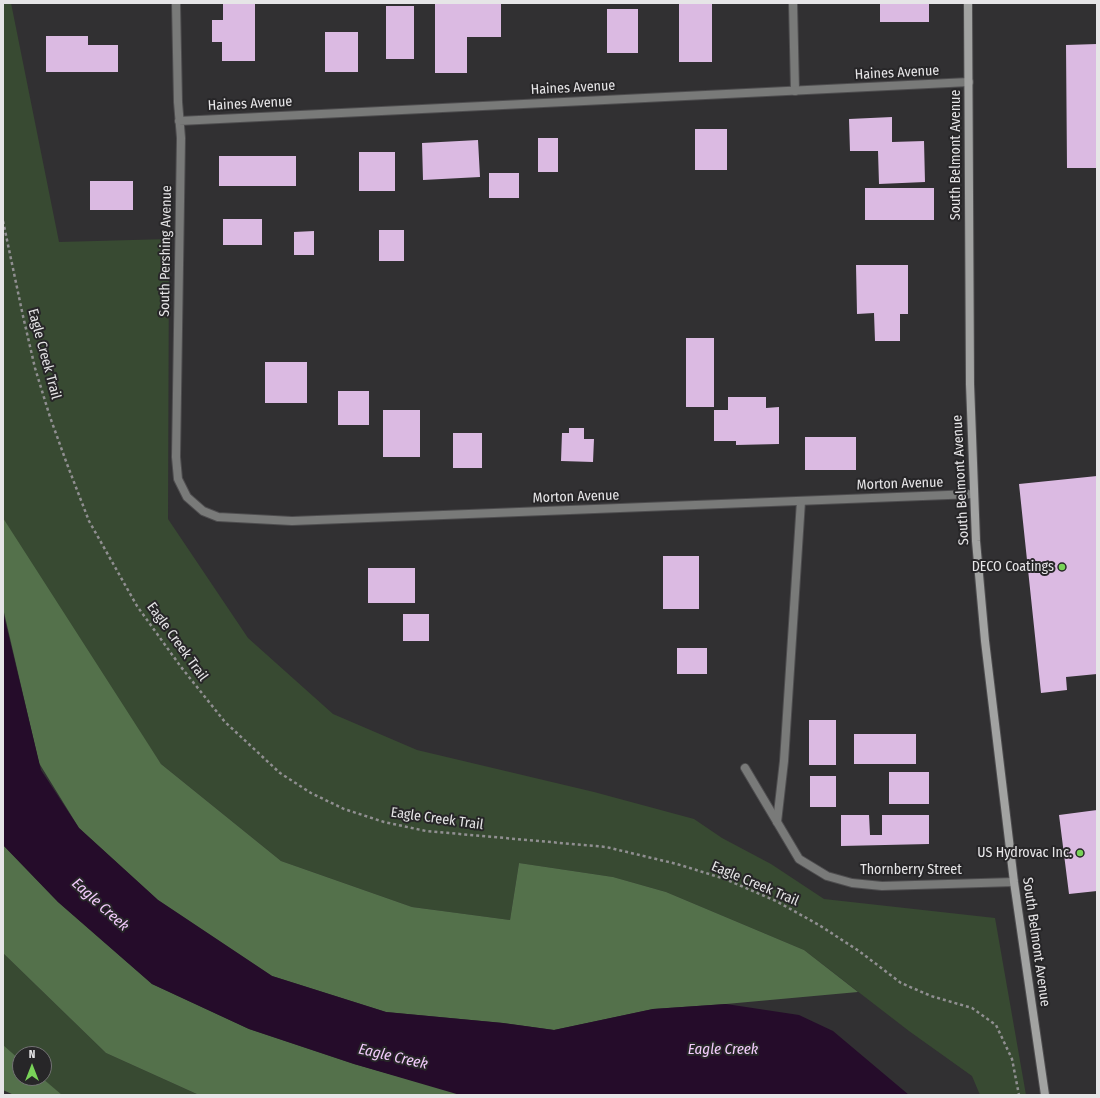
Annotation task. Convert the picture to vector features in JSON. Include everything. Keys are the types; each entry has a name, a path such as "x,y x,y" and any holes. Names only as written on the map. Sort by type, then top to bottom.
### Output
{"main road":[{"name":"South Belmont Avenue","path":"968,3 970,376 973,494 976,541 984,633 1014,882 1045,1095"}],"street":[{"name":"South Pershing Avenue","path":"176,3 178,102 181,138 176,457 178,479 186,497"},
{"path":"794,3 795,91"},
{"name":"Haines Avenue","path":"179,121 968,82"},
{"name":"Morton Avenue","path":"186,497 203,511 218,517 292,520 973,494"},
{"path":"777,822 784,753 801,501"},
{"name":"Thornberry Street","path":"745,768 799,858 827,876 852,883 882,886 1014,882"}],"path":[{"name":"Eagle Creek Trail","path":"3,221 35,368 66,464 89,520 137,606 181,667 225,722 280,773 311,793 344,809 384,822 426,831 606,847 677,864 724,879 776,901 819,925 859,951 901,983 931,996 972,1008 996,1025 1012,1059 1019,1095"}],"green space":[{"path":"3,3 11,3 59,242 169,239 168,519 248,638 333,714 417,750 594,792 694,819 722,838 771,864 824,899 995,918 1026,1095 980,1095 972,1076 909,1031 804,950 666,892 613,877 519,863 510,920 412,907 281,861 161,764 89,656 3,519"},
{"path":"3,518 161,764 281,861 412,907 510,920 519,863 613,877 666,892 804,950 858,992 653,1009 554,1030 503,1023 386,1012 272,976 158,900 79,828 39,763 3,608"},
{"path":"3,845 58,902 152,984 249,1029 354,1064 465,1095 199,1095 106,1053 3,953"},
{"path":"3,953 106,1053 199,1095 61,1095 50,1086 52,1086 52,1046 12,1046 12,1054 3,1046"},
{"path":"3,1045 12,1053 12,1086 51,1086 62,1095 14,1095 3,1090"}],"water":[{"name":"Eagle Creek","path":"3,612 41,770 79,828 158,900 272,976 386,1012 503,1023 554,1030 653,1009 726,1004 799,1015 833,1031 909,1095 460,1095 354,1064 249,1029 152,984 58,902 3,845"}],"building":[{"path":"223,3 255,3 255,61 222,61 222,42 212,42 212,20 223,20"},
{"path":"435,3 501,3 501,37 467,37 467,73 435,73"},
{"path":"679,3 712,3 712,62 679,62"},
{"path":"880,3 929,3 929,22 880,22"},
{"path":"386,6 414,6 414,59 386,59"},
{"path":"607,9 638,9 638,53 607,53"},
{"path":"325,32 358,32 358,72 325,72"},
{"path":"46,36 88,36 88,45 118,45 118,72 46,72"},
{"path":"1097,44 1097,168 1067,168 1066,45"},
{"path":"892,117 892,142 924,141 925,182 879,184 878,151 850,151 849,119"},
{"path":"695,129 727,129 727,170 695,170"},
{"path":"538,138 558,138 558,172 538,172"},
{"path":"478,140 480,177 423,180 422,143"},
{"path":"359,152 395,152 395,191 359,191"},
{"path":"219,156 296,156 296,186 219,186"},
{"path":"489,173 519,173 519,198 489,198"},
{"path":"90,181 133,181 133,210 90,210"},
{"path":"865,188 934,188 934,220 865,220"},
{"path":"223,219 262,219 262,245 223,245"},
{"path":"379,230 404,230 404,261 379,261"},
{"path":"314,231 314,255 294,255 294,232"},
{"path":"856,265 908,265 908,314 900,314 900,341 875,341 874,313 857,314"},
{"path":"686,338 714,338 714,407 686,407"},
{"path":"265,362 307,362 307,403 265,403"},
{"path":"338,391 369,391 369,425 338,425"},
{"path":"728,397 766,397 766,408 779,407 779,444 736,445 736,441 714,441 714,410 728,410"},
{"path":"383,410 420,410 420,457 383,457"},
{"path":"569,428 584,428 584,439 594,439 593,462 561,461 562,433 569,433"},
{"path":"453,433 482,433 482,468 453,468"},
{"path":"805,437 856,437 856,470 805,470"},
{"name":"DECO Coatings","path":"1097,476 1097,674 1066,677 1067,690 1041,693 1019,484"},
{"path":"663,556 699,556 699,609 663,609"},
{"path":"368,568 415,568 415,603 368,603"},
{"path":"403,614 429,614 429,641 403,641"},
{"path":"677,648 707,648 707,674 677,674"},
{"path":"809,720 836,720 836,765 809,765"},
{"path":"854,734 916,734 916,764 854,764"},
{"path":"889,772 929,772 929,804 889,804"},
{"path":"810,776 836,776 836,807 810,807"},
{"name":"US Hydrovac Inc.","path":"1097,810 1097,891 1069,894 1059,815"},
{"path":"841,815 869,815 870,835 882,835 882,815 929,815 929,844 841,846"}],"place":[{"name":"DECO Coatings","path":"1062,567"},
{"name":"US Hydrovac Inc.","path":"1080,853"}]}
